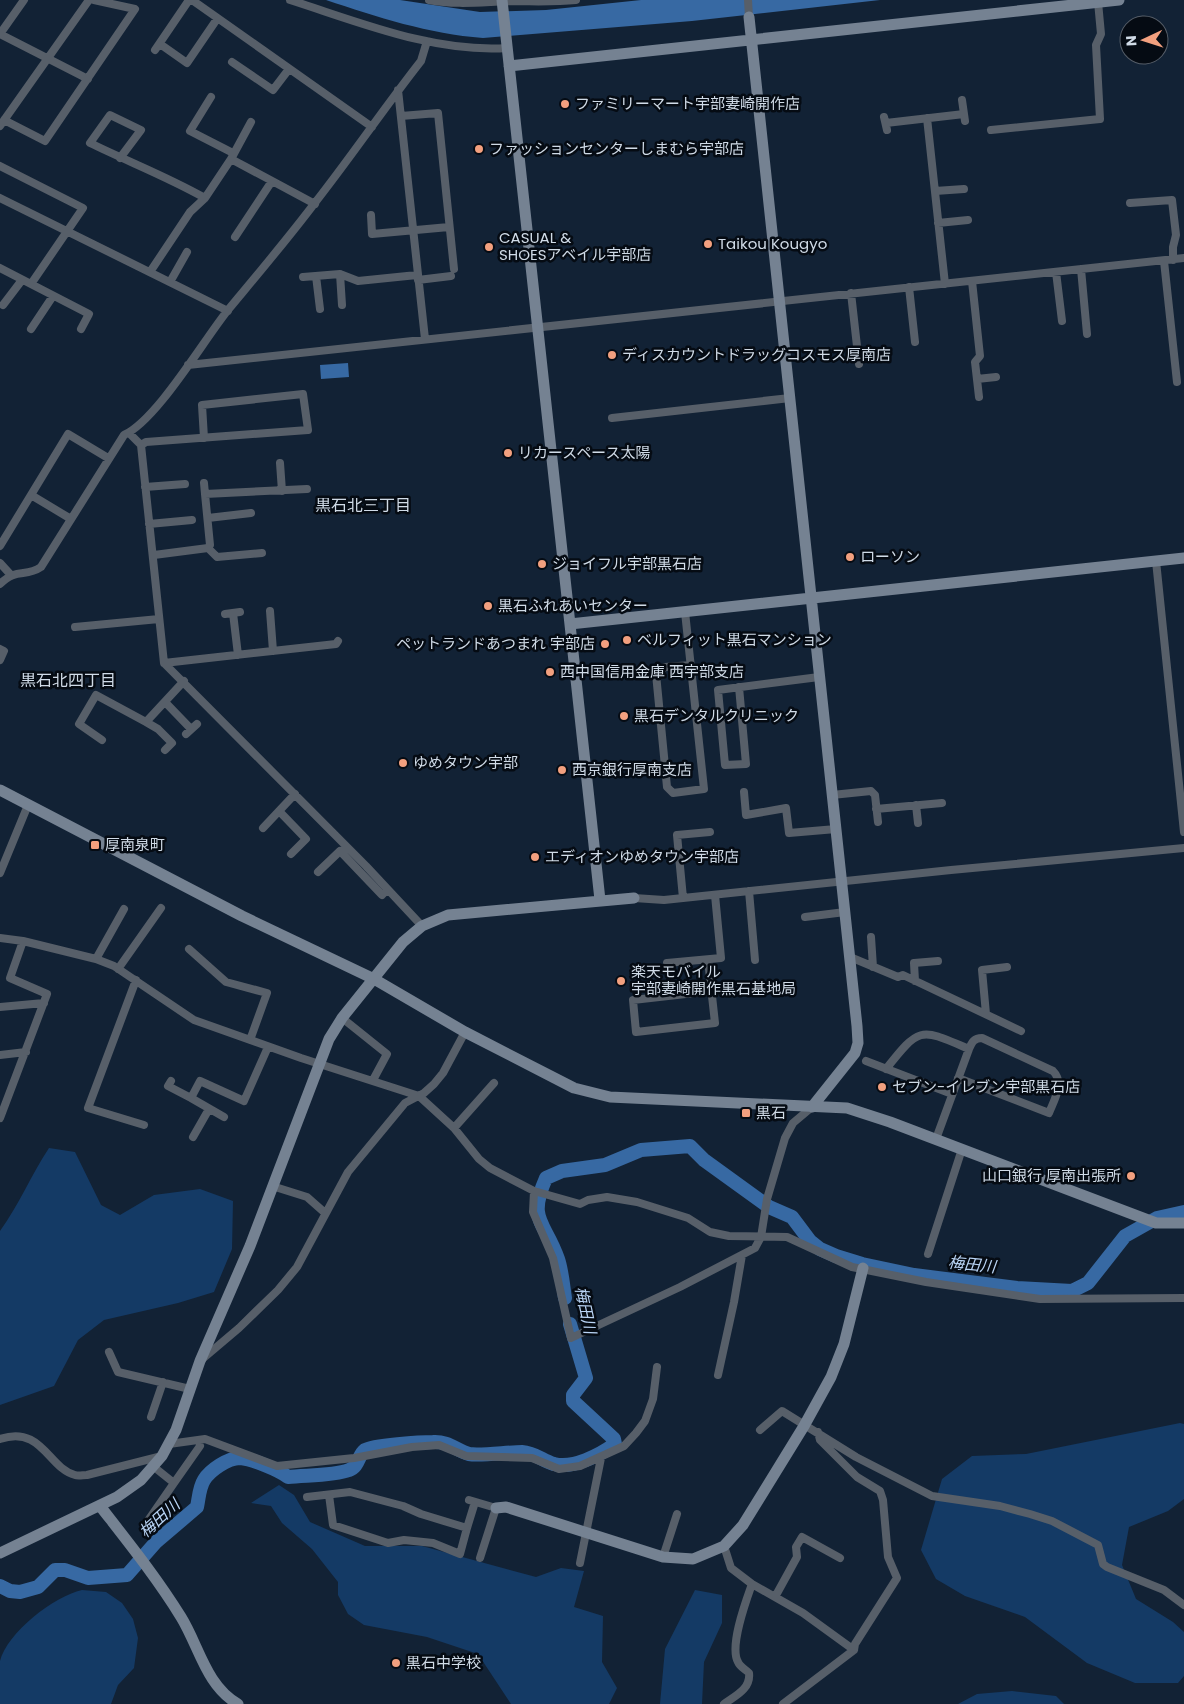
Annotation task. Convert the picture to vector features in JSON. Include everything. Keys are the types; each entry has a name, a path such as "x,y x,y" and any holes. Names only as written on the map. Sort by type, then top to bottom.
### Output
{"street":[{"path":"24,0 0,34 88,79"},
{"path":"89,0 2,123 45,141 136,9 94,0"},
{"path":"217,19 187,63 158,47 191,0 372,127"},
{"path":"290,0 405,38 487,50 507,46"},
{"path":"429,0 502,3 548,3 576,0"},
{"path":"538,1192 533,1212 553,1258 574,1337 755,1248 761,1237 765,1208 785,1138 793,1123 812,1107 849,1063 858,1043 748,0"},
{"path":"509,66 1119,0"},
{"path":"991,130 1100,119 1102,116 1096,45 1101,34 1098,2"},
{"path":"502,3 600,900"},
{"path":"0,584 10,574 35,571 42,567 124,435 135,430 154,409 228,311 315,204 421,61 427,42"},
{"path":"232,62 273,90 289,69"},
{"path":"398,90 425,339"},
{"path":"211,97 190,131 315,204"},
{"path":"886,123 927,118 964,117 962,100"},
{"path":"303,277 340,274 358,281 453,273 438,113 401,116"},
{"path":"120,158 141,130 110,115 90,143 120,158 170,178 205,198"},
{"path":"927,118 945,284"},
{"path":"150,272 190,212 205,198 251,122"},
{"path":"0,166 83,208 31,284"},
{"path":"235,237 272,180"},
{"path":"935,191 964,188"},
{"path":"0,198 69,230 228,311"},
{"path":"1130,203 1172,200 1176,235 1172,247 1173,260"},
{"path":"370,215 372,234 450,227"},
{"path":"938,223 968,220"},
{"path":"170,282 187,252"},
{"path":"188,365 1184,258"},
{"path":"1164,261 1177,382"},
{"path":"0,268 89,314 81,329"},
{"path":"1081,270 1087,334"},
{"path":"1056,272 1062,321"},
{"path":"340,274 342,305"},
{"path":"316,276 320,310"},
{"path":"3,305 22,280"},
{"path":"972,281 980,356 975,362 978,397"},
{"path":"909,288 916,342"},
{"path":"851,294 859,364"},
{"path":"31,329 54,296"},
{"path":"977,379 996,377"},
{"path":"141,445 146,442 204,438 308,430 303,394 202,405 204,438"},
{"path":"612,418 790,398"},
{"path":"129,433 141,445 164,663 295,794 422,926"},
{"path":"0,546 68,434 108,458"},
{"path":"280,463 282,491"},
{"path":"204,483 210,545 208,548"},
{"path":"145,487 185,484"},
{"path":"205,494 307,489"},
{"path":"32,495 71,519"},
{"path":"208,518 251,513"},
{"path":"149,524 192,520"},
{"path":"154,554 208,548 217,556 262,553"},
{"path":"570,624 1184,558"},
{"path":"1156,561 1184,832"},
{"path":"0,563 10,574"},
{"path":"270,611 274,651"},
{"path":"685,612 691,665 704,789 673,792 667,787 656,674 665,667 691,665"},
{"path":"232,613 238,655"},
{"path":"75,627 159,619"},
{"path":"164,663 336,644 338,641"},
{"path":"0,649 4,651 0,660"},
{"path":"739,687 746,764 725,765 718,690 739,687 819,678"},
{"path":"146,722 184,681"},
{"path":"102,740 79,724 96,695 158,729 172,743 165,750"},
{"path":"165,702 192,729"},
{"path":"0,790 242,916 374,979 466,1032 574,1088 594,1094 856,1111 936,1139 1156,1223 1184,1224"},
{"path":"744,792 746,815 786,808 789,833 836,829"},
{"path":"832,795 871,792 875,795 878,822"},
{"path":"262,828 295,794"},
{"path":"876,809 942,803"},
{"path":"0,873 28,804"},
{"path":"916,805 918,823"},
{"path":"279,811 306,839 291,854"},
{"path":"683,898 677,835 710,832"},
{"path":"0,1553 100,1506 141,1480 162,1456 169,1444 200,1361 250,1246 318,1062 329,1039 342,1018 403,942 422,926 448,916 600,900 634,898 664,900 1184,848"},
{"path":"318,872 340,851 382,896 387,890"},
{"path":"749,892 755,960"},
{"path":"667,963 721,958 715,895"},
{"path":"118,969 161,908"},
{"path":"96,959 124,909"},
{"path":"805,917 845,912"},
{"path":"871,937 873,967"},
{"path":"0,938 23,940 96,959 136,980 194,1020 268,1047 419,1096 454,1128 479,1159 490,1168 538,1192 580,1204 588,1200 607,1198 637,1202 688,1218 710,1232 728,1236 787,1237 807,1245 837,1262 926,1282 1040,1299 1184,1298"},
{"path":"0,1118 47,994 10,978 23,940"},
{"path":"189,949 226,982 267,993 250,1040"},
{"path":"850,957 898,977 903,975 1020,1031"},
{"path":"708,960 712,991 715,1023 636,1032 633,1000 712,991"},
{"path":"915,981 914,963 938,960"},
{"path":"986,1014 982,970 1007,967"},
{"path":"136,980 88,1108 144,1125"},
{"path":"0,1007 44,1003"},
{"path":"342,1018 387,1054 373,1080"},
{"path":"200,1361 239,1328 284,1283 297,1267 324,1212 348,1172 405,1103 424,1093 443,1073 466,1032"},
{"path":"886,1068 914,1036 931,1033 969,1049"},
{"path":"936,1139 958,1078 973,1041 982,1038 1053,1072 1059,1079 1056,1095 1049,1113 958,1078"},
{"path":"192,1077 244,1101 268,1047"},
{"path":"0,1055 26,1052"},
{"path":"866,1061 952,1094"},
{"path":"171,1081 168,1086 224,1117"},
{"path":"190,1098 200,1081"},
{"path":"454,1128 494,1083"},
{"path":"193,1137 209,1109"},
{"path":"928,1254 962,1149"},
{"path":"272,1186 307,1197 324,1212"},
{"path":"718,1375 742,1255"},
{"path":"328,1495 333,1525 388,1543 420,1540 460,1554 472,1501 496,1508 506,1507 663,1557 693,1559 724,1546 743,1525 804,1426 831,1377 844,1344 863,1268"},
{"path":"109,1352 118,1372 190,1389"},
{"path":"169,1444 205,1439 277,1466 439,1445 475,1457 532,1458 559,1469 580,1466 624,1446 645,1421 653,1399 657,1367"},
{"path":"151,1417 163,1382"},
{"path":"760,1430 782,1411 856,1457 932,1496 1000,1506 1052,1520 1098,1545 1103,1564 1107,1567 1164,1590 1184,1604"},
{"path":"782,1704 854,1650 855,1644 897,1578 888,1556 883,1500 880,1491 857,1477 820,1440 818,1432"},
{"path":"0,1439 16,1436 30,1440 75,1475 87,1475 162,1456"},
{"path":"147,1522 200,1446"},
{"path":"580,1563 601,1458"},
{"path":"154,1467 174,1483"},
{"path":"307,1497 350,1492 403,1506 421,1514 467,1528"},
{"path":"100,1506 182,1617 211,1678 221,1691 238,1704"},
{"path":"480,1558 496,1508"},
{"path":"663,1557 677,1514"},
{"path":"774,1597 797,1557 796,1547 802,1538 840,1558"},
{"path":"724,1546 731,1568 752,1584 803,1614 854,1650"},
{"path":"724,1704 744,1689 750,1679 749,1673 739,1665 736,1659 736,1642 752,1584"}],"shaded area":[{"path":"326,0 400,0 480,12 546,10 641,0 880,0 692,21 483,38 423,29"},
{"path":"348,363 349,377 321,379 320,365"},
{"path":"49,1148 75,1152 101,1205 120,1215 154,1195 200,1189 233,1201 232,1249 214,1292 178,1303 104,1320 78,1340 54,1386 0,1405 0,1231"},
{"path":"1180,1423 1184,1424 1184,1499 1168,1511 1129,1527 1122,1565 1136,1599 1173,1622 1184,1632 1184,1676 1178,1683 1135,1683 1087,1663 1025,1617 965,1596 936,1579 921,1550 942,1479 972,1456 1026,1454"},
{"path":"279,1485 294,1495 310,1522 365,1546 422,1546 536,1577 561,1568 584,1571 574,1607 603,1616 602,1662 617,1688 609,1704 511,1704 478,1654 427,1637 364,1625 348,1614 338,1595 338,1582 312,1549 282,1523 271,1506 251,1503"},
{"path":"82,1590 106,1592 122,1603 133,1619 138,1638 134,1668 118,1685 111,1704 0,1704 0,1661 4,1650 33,1617 58,1600"},
{"path":"695,1590 722,1595 722,1623 704,1662 702,1704 660,1704 665,1649"},
{"path":"1012,1691 1056,1696 1064,1704 958,1704 977,1694"}],"waterway":[{"name":"梅田川","path":"565,1298 558,1259 538,1213 538,1203 546,1178 562,1171 605,1165 641,1150 690,1146 704,1160 769,1207 792,1217 810,1241 820,1249 836,1256 862,1264 914,1275 1017,1288 1072,1291 1088,1283 1125,1236 1157,1218 1184,1212"},
{"name":"梅田川","path":"0,1586 10,1591 20,1592 38,1587 55,1570 65,1570 88,1578 127,1575 156,1542 197,1507 201,1486 210,1472 230,1460 245,1459 278,1471 288,1477 327,1474 349,1470 357,1464 365,1450 370,1448 433,1442 443,1443 469,1454 522,1452 561,1465 569,1465 586,1460 615,1444 614,1439 573,1401 573,1395 586,1378 570,1324"}],"place":[{"name":"ファミリーマート宇部妻崎開作店","path":"565,104"},
{"name":"ファッションセンターしまむら宇部店","path":"479,149"},
{"name":"Taikou Kougyo","path":"708,244"},
{"name":"CASUAL & SHOESアベイル宇部店","path":"489,247"},
{"name":"ディスカウントドラッグコスモス厚南店","path":"612,355"},
{"name":"リカースペース太陽","path":"508,453"},
{"name":"ローソン","path":"850,557"},
{"name":"ジョイフル宇部黒石店","path":"542,564"},
{"name":"黒石ふれあいセンター","path":"488,606"},
{"name":"ベルフィット黒石マンション","path":"627,640"},
{"name":"ペットランドあつまれ 宇部店","path":"605,644"},
{"name":"西中国信用金庫 西宇部支店","path":"550,672"},
{"name":"黒石デンタルクリニック","path":"624,716"},
{"name":"ゆめタウン宇部","path":"403,763"},
{"name":"西京銀行厚南支店","path":"562,770"},
{"name":"厚南泉町","path":"95,845"},
{"name":"エディオンゆめタウン宇部店","path":"535,857"},
{"name":"楽天モバイル 宇部妻崎開作黒石基地局","path":"621,981"},
{"name":"セブン-イレブン宇部黒石店","path":"882,1087"},
{"name":"黒石","path":"746,1113"},
{"name":"山口銀行 厚南出張所","path":"1131,1176"},
{"name":"黒石中学校","path":"396,1663"}],"district":[{"name":"黒石北三丁目","path":"363,505"},
{"name":"黒石北四丁目","path":"68,680"}]}
